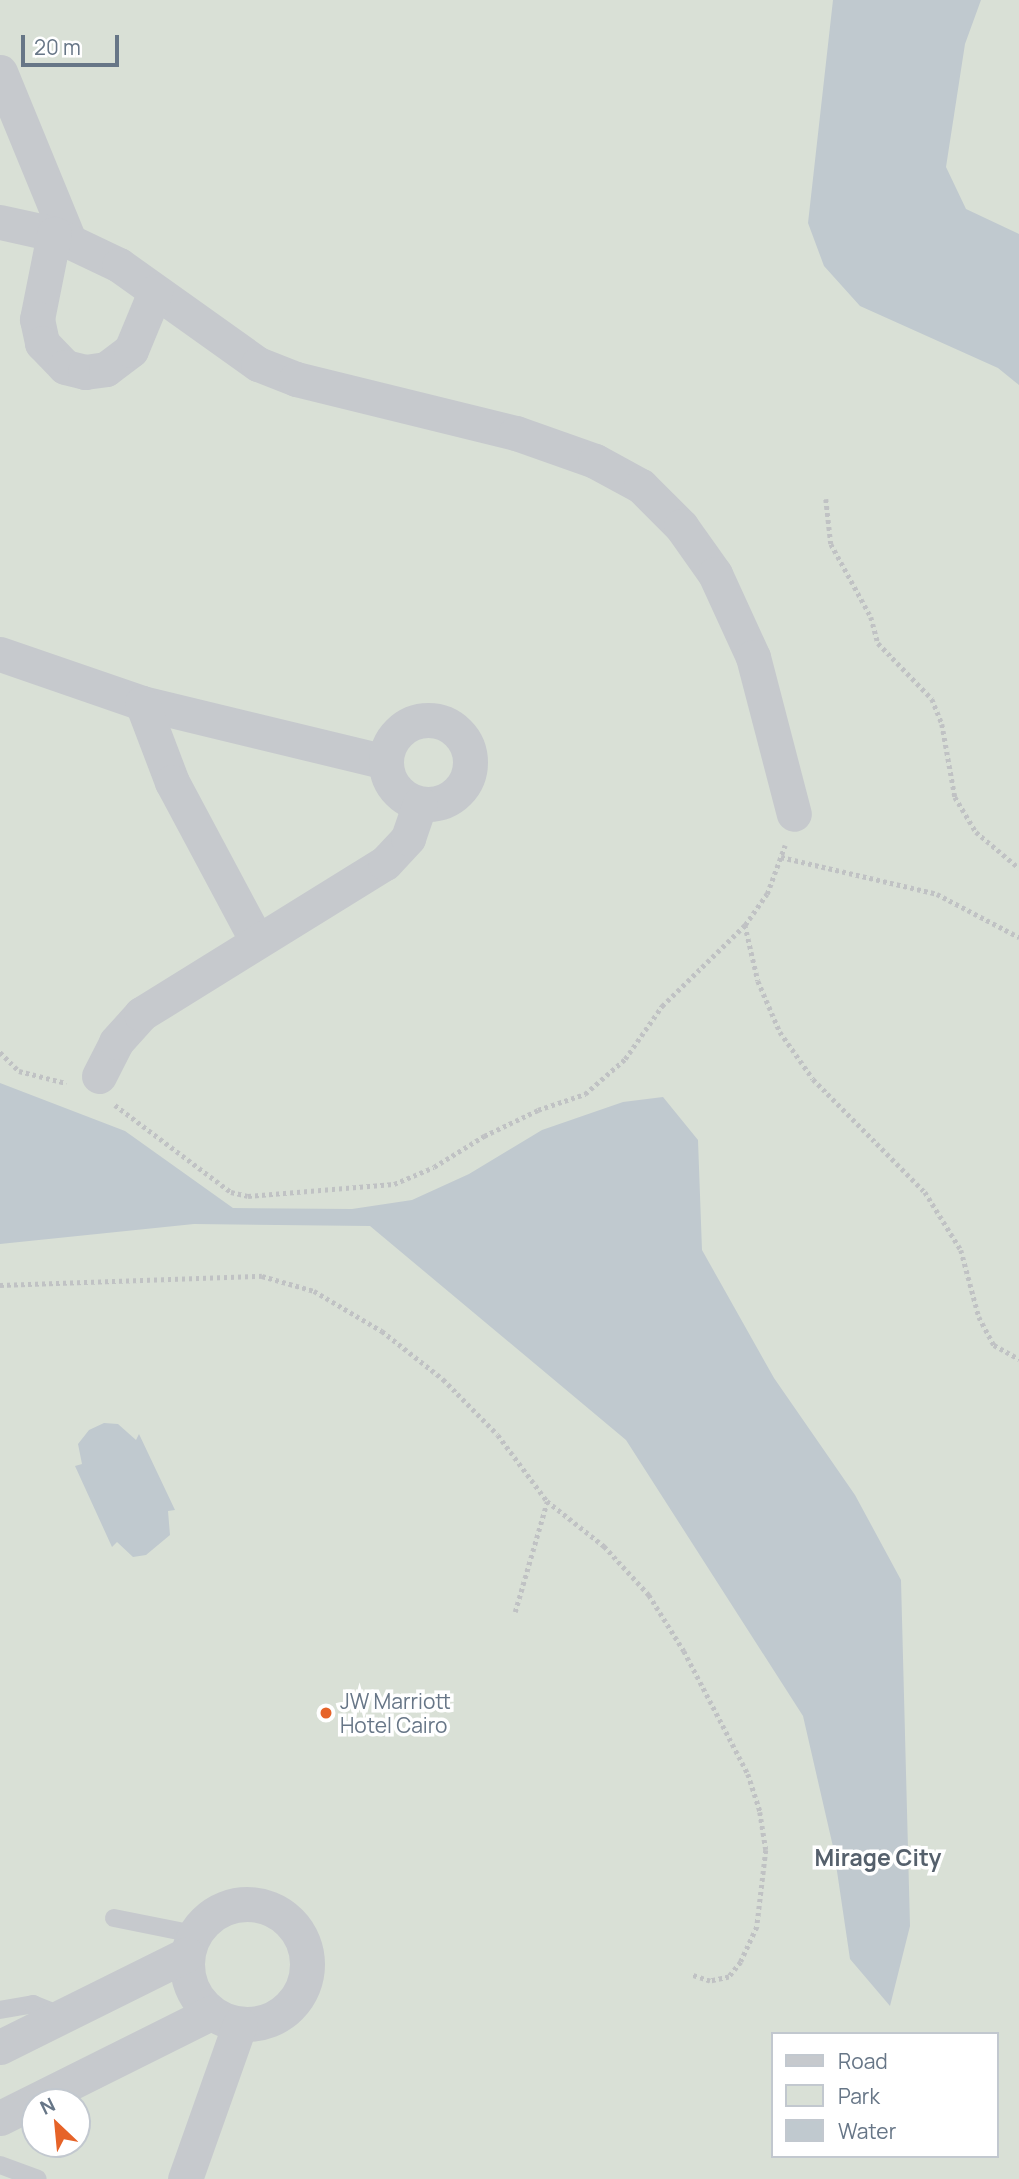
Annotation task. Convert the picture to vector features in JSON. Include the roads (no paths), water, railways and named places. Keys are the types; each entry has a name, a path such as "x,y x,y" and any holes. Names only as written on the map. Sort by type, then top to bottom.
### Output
{"street":[{"path":"0,72 62,237 37,319 42,343 65,367 86,373 106,369 131,350 155,292"},
{"path":"0,222 62,237 119,265 258,365 296,379 516,433 595,461 641,486 681,526 715,574 753,657 794,814"},
{"path":"0,654 142,703 385,762"},
{"path":"142,703 172,782 257,941"},
{"path":"420,720 435,720 461,735 471,762 461,790 435,804 420,804 395,790 385,762 395,734 420,720"},
{"path":"93,1087 116,1042 141,1014 385,863 408,838 420,804"},
{"path":"0,2047 65,2017 190,1944 214,1913 241,1903 270,1908 293,1924 302,1942 306,1979 292,2004 269,2021 226,2019 0,2118"},
{"path":"190,1944 187,1976 196,1997 226,2019"},
{"path":"185,2179 226,2019"}],"lane":[{"path":"114,1918 190,1944"},
{"path":"0,2010 33,2004 65,2017"},
{"path":"0,2165 38,2179"}],"water":[{"path":"833,0 981,0 965,44 946,167 966,209 1019,234 1019,385 998,368 860,306 824,266 808,223"},
{"path":"0,1083 125,1131 233,1208 352,1209 412,1200 469,1174 542,1130 623,1102 663,1097 698,1140 702,1250 774,1378 855,1495 901,1580 910,1926 890,2006 850,1959 834,1851 803,1716 626,1440 370,1226 194,1224 0,1244"},
{"path":"104,1423 118,1424 136,1440 139,1434 175,1510 168,1511 170,1535 146,1555 133,1557 117,1542 112,1547 75,1466 82,1464 78,1444 89,1430"}],"place":[{"name":"JW Marriott Hotel Cairo","path":"326,1713"}],"district":[{"name":"Mirage City","path":"878,1857"}]}
